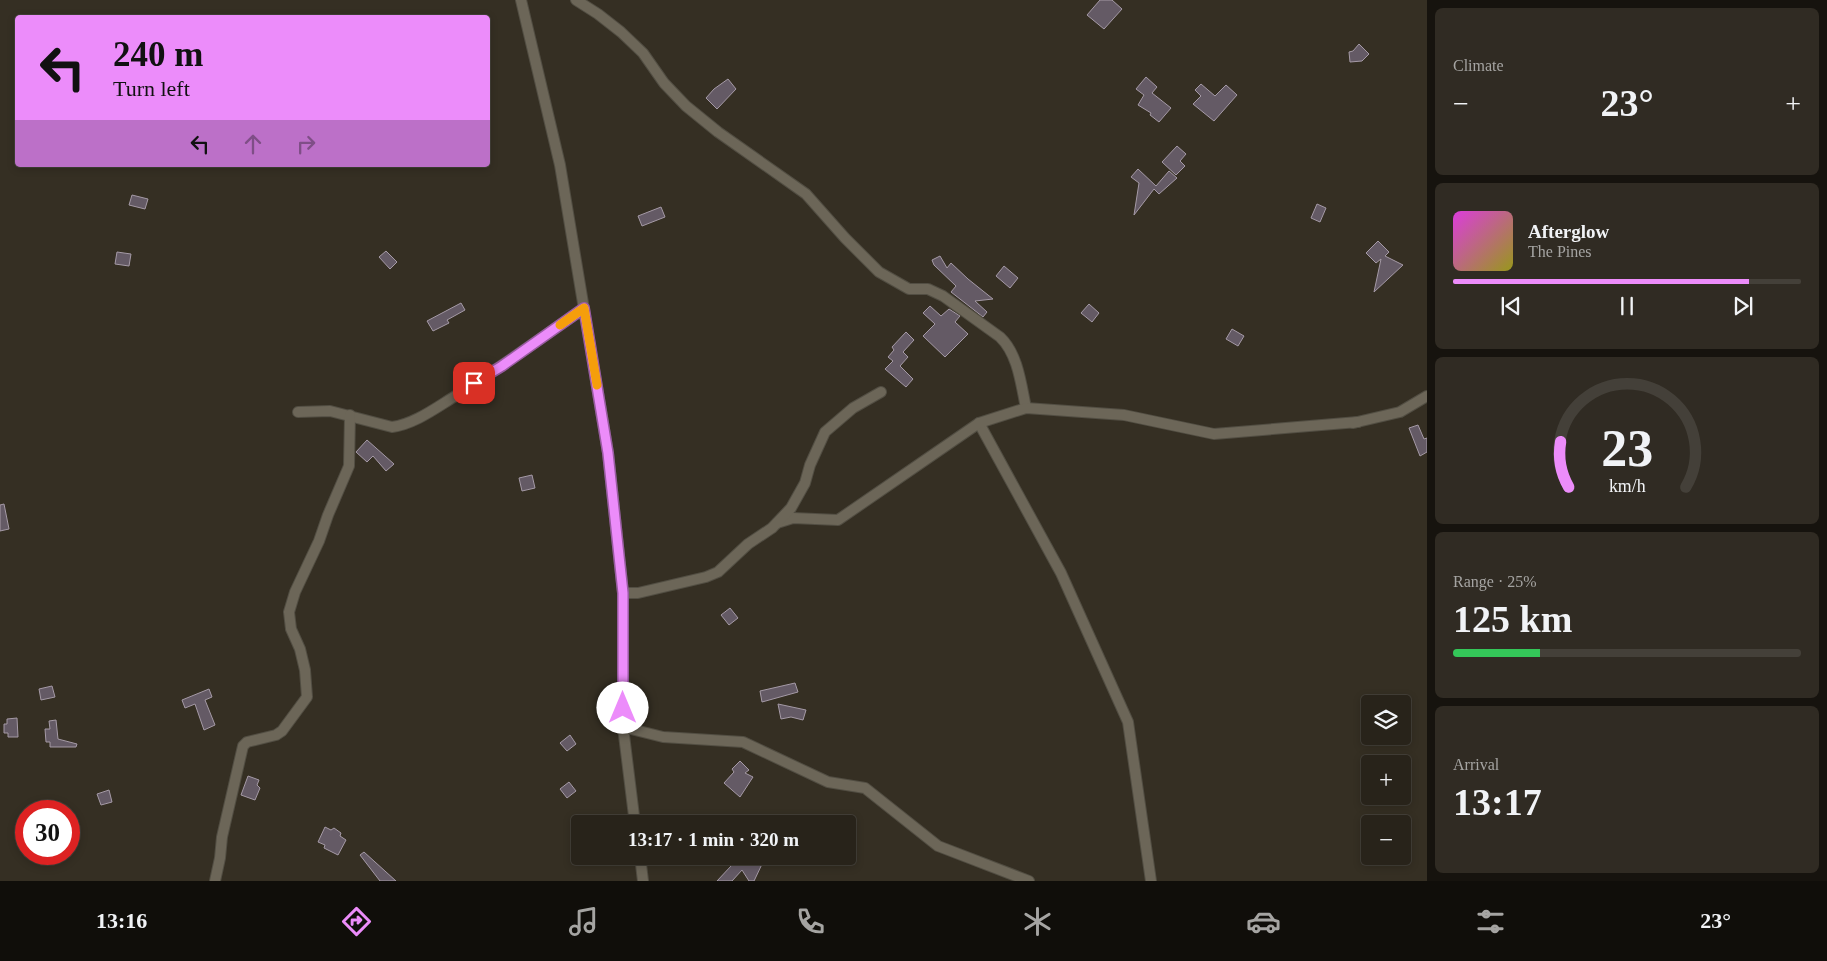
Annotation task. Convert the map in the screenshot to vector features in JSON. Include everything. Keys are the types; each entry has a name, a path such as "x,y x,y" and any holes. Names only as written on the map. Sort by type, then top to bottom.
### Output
{"street":[{"path":"521,0 560,165 608,453 623,593 623,727 634,815"},
{"path":"576,0 598,14 638,48 664,83 686,106 718,132 806,194 845,238 879,272 909,289 921,288 943,296 1000,336 1008,344 1014,359 1026,408"},
{"path":"298,412 330,411 392,427 402,426 434,409 502,366 584,308"},
{"path":"623,593 638,592 718,572 748,544 777,523 791,508 805,483 810,466 826,432 853,408 881,392"},
{"path":"1300,432 1358,422 1400,412 1427,396"},
{"path":"777,523 793,518 838,520 979,423 1026,408 1124,415 1214,434 1358,422"},
{"path":"215,881 222,837 243,746 247,742 276,735 282,731 307,696 305,670 300,649 291,629 289,612 295,592 319,541 328,515 350,466 350,416"},
{"path":"979,423 1061,573 1128,722 1151,881"},
{"path":"623,727 663,737 743,742 828,782 865,788 938,846 1030,881"},
{"path":"641,865 643,881"}],"building":[{"path":"1100,0 1112,0 1122,9 1104,29 1087,15"},
{"path":"1359,44 1369,54 1362,61 1350,62 1349,52 1353,51"},
{"path":"1146,77 1157,87 1152,93 1171,108 1159,122 1150,115 1151,113 1138,105 1144,95 1136,89"},
{"path":"728,79 736,89 717,109 706,98 714,89"},
{"path":"1201,84 1215,96 1226,85 1237,95 1214,121 1193,104 1201,96 1195,90"},
{"path":"1177,146 1186,154 1180,161 1185,166 1176,175 1162,162"},
{"path":"1138,169 1156,186 1169,171 1177,178 1159,194 1154,189 1134,215 1139,183 1131,177"},
{"path":"132,195 148,199 145,209 129,205"},
{"path":"1317,204 1326,208 1320,222 1311,218"},
{"path":"661,207 665,217 642,226 638,216"},
{"path":"1378,241 1389,252 1385,256 1403,265 1374,292 1381,259 1376,263 1366,253"},
{"path":"386,251 397,262 390,269 379,257"},
{"path":"117,252 131,254 129,266 115,264"},
{"path":"940,256 947,268 951,263 993,299 975,301 987,312 983,317 951,292 956,286 934,265 932,260"},
{"path":"1004,266 1018,278 1010,288 996,276"},
{"path":"461,303 465,310 447,320 449,323 433,331 427,321"},
{"path":"1089,304 1099,313 1092,322 1081,313"},
{"path":"930,306 941,316 949,309 960,316 955,322 968,334 945,357 923,336 935,324 923,313"},
{"path":"1232,329 1244,336 1238,346 1226,339"},
{"path":"906,332 914,340 903,352 908,357 900,366 913,379 906,387 885,369 893,361 888,357 894,350 892,347"},
{"path":"1418,425 1424,439 1427,438 1427,452 1420,456 1409,428"},
{"path":"367,440 394,464 386,471 373,456 367,462 356,452"},
{"path":"532,475 535,488 522,491 519,478"},
{"path":"4,504 9,529 0,531 0,505"},
{"path":"730,608 738,618 729,625 721,615"},
{"path":"795,683 798,692 762,702 760,691"},
{"path":"52,686 55,697 41,700 39,689"},
{"path":"209,689 212,697 205,700 215,725 204,730 195,704 185,708 182,700"},
{"path":"778,704 806,710 803,720 791,717 781,719"},
{"path":"17,718 18,737 8,737 8,733 4,733 4,724 7,724 7,719"},
{"path":"56,720 58,739 77,744 76,747 50,747 50,742 46,742 45,729 50,729 49,721"},
{"path":"570,735 576,744 567,751 560,743"},
{"path":"740,761 749,770 745,773 753,777 740,797 724,783 734,772 732,769"},
{"path":"248,776 259,780 257,785 260,788 255,800 241,795"},
{"path":"569,782 576,791 567,798 560,789"},
{"path":"109,790 112,802 101,805 97,794"},
{"path":"325,827 331,830 334,828 346,840 338,855 324,848 325,845 318,842"},
{"path":"364,852 396,881 380,881 360,855"},
{"path":"762,865 754,881 749,881 742,870 732,881 717,881 731,866"}],"slow traffic":[{"path":"560,325 584,308 597,385"}],"route":[{"path":"474,383 502,366 584,308 608,453 623,593 623,708"}]}
